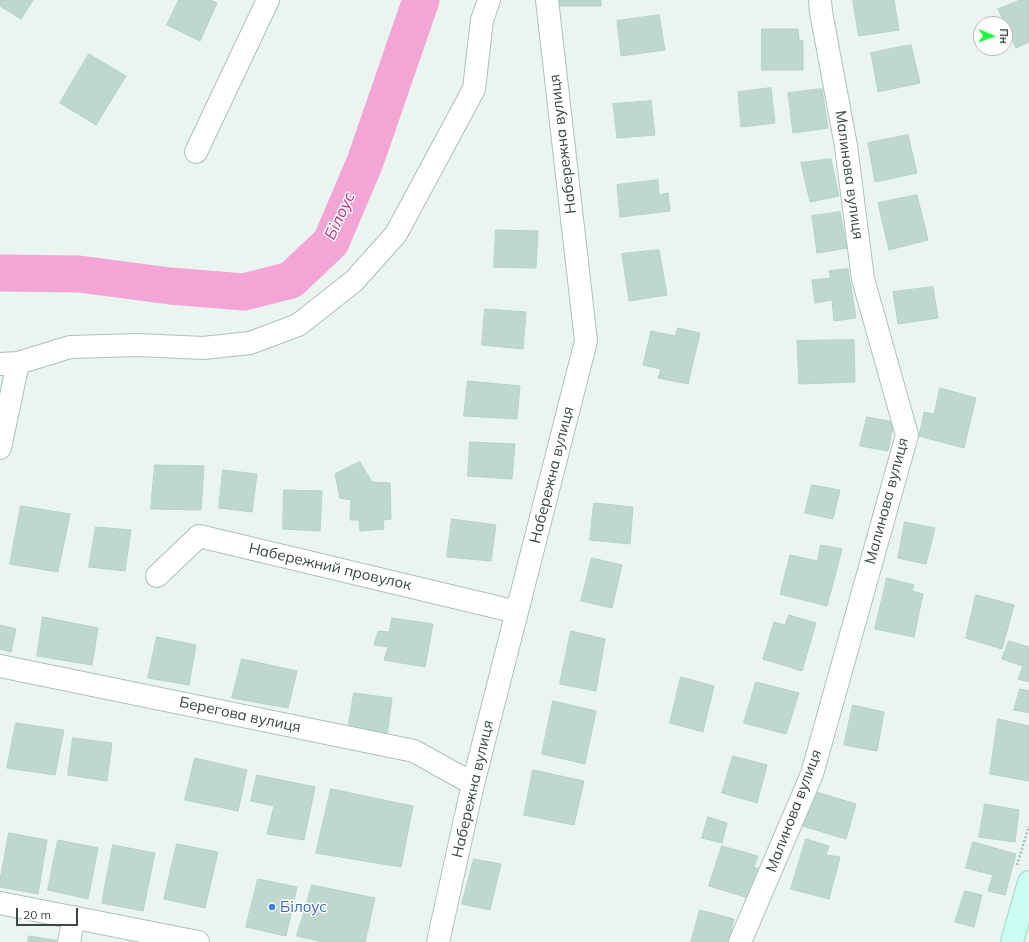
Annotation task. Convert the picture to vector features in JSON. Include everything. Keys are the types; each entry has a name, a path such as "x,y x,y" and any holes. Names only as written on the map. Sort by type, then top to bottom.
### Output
{"main road":[{"path":"1012,942 1029,882"}],"street":[{"path":"196,152 268,0"},
{"path":"0,448 9,363 70,347 138,345 203,348 250,343 298,325 354,281 396,234 474,88 482,20 489,0"},
{"name":"Набережна вулиця","path":"438,942 473,784 586,340 547,0"},
{"name":"Малинова вулиця","path":"740,942 812,774 907,434 863,279 846,146 820,0"},
{"name":"Набережний провулок","path":"157,576 198,536 517,612"},
{"name":"Берегова вулиця","path":"0,666 414,751 473,784"},
{"path":"0,903 198,942"},
{"path":"69,942 74,917"}],"building":[{"path":"0,0 33,0 21,19 0,6"},
{"path":"179,0 210,0 217,3 200,41 167,25"},
{"path":"560,0 601,0 601,6 559,6"},
{"path":"853,0 894,0 899,30 859,36"},
{"path":"1021,0 1029,0 1029,42 1016,48 1013,42 1013,16 1001,16 998,9"},
{"path":"659,15 665,50 621,56 617,21"},
{"path":"762,29 798,29 799,40 803,41 803,70 762,70"},
{"path":"911,45 920,83 878,92 871,53"},
{"path":"89,54 126,76 96,125 60,103"},
{"path":"771,88 775,123 741,127 738,92"},
{"path":"822,89 828,128 793,133 788,93"},
{"path":"651,101 655,135 617,138 613,104"},
{"path":"908,135 917,173 875,182 868,143"},
{"path":"831,159 839,196 810,202 801,163"},
{"path":"658,180 659,195 668,193 670,211 620,217 617,185"},
{"path":"917,195 928,240 889,250 878,203"},
{"path":"840,212 847,248 817,253 812,216"},
{"path":"496,230 538,231 536,268 494,267"},
{"path":"659,250 667,295 629,301 622,254"},
{"path":"848,269 856,318 834,321 832,300 815,303 812,280 831,278 829,271"},
{"path":"933,287 938,318 898,324 893,292"},
{"path":"485,309 526,312 523,349 482,345"},
{"path":"678,328 700,333 688,384 658,378 661,369 643,365 651,331 675,336"},
{"path":"854,340 855,382 799,384 797,341"},
{"path":"468,381 520,386 517,419 464,416"},
{"path":"940,388 976,398 964,448 919,436 924,412 934,414"},
{"path":"867,417 894,422 888,451 860,446"},
{"path":"470,442 515,444 512,479 468,476"},
{"path":"360,462 372,482 390,483 391,519 383,520 384,529 360,531 359,520 350,520 351,500 340,498 335,474"},
{"path":"155,465 204,466 201,510 151,509"},
{"path":"223,470 257,474 252,512 219,508"},
{"path":"812,485 840,490 833,519 805,513"},
{"path":"284,490 322,491 320,531 283,529"},
{"path":"594,503 633,507 630,544 590,540"},
{"path":"21,506 70,514 58,572 10,564"},
{"path":"452,519 496,525 491,561 447,557"},
{"path":"905,522 935,528 926,564 898,558"},
{"path":"96,527 131,530 125,571 89,567"},
{"path":"821,545 842,549 827,606 780,594 790,555 817,561"},
{"path":"592,558 622,565 612,608 581,601"},
{"path":"887,578 914,585 912,591 923,594 914,637 875,629"},
{"path":"976,595 1014,605 1002,649 966,638"},
{"path":"789,615 816,623 802,671 763,659 774,622 785,625"},
{"path":"43,617 98,628 92,665 37,656"},
{"path":"392,618 433,624 425,667 384,660 388,647 374,645 378,631 389,632"},
{"path":"0,625 16,629 11,652 0,649"},
{"path":"571,631 605,639 596,691 560,684"},
{"path":"157,637 196,645 189,685 148,678"},
{"path":"1009,641 1029,647 1029,682 1018,679 1023,666 1002,659"},
{"path":"242,659 297,671 288,708 232,698"},
{"path":"681,677 714,686 703,732 670,723"},
{"path":"756,682 799,693 786,734 744,723"},
{"path":"1020,689 1029,691 1029,713 1014,710"},
{"path":"354,693 392,698 387,736 348,730"},
{"path":"553,701 596,711 585,764 542,754"},
{"path":"853,705 884,712 877,751 844,745"},
{"path":"998,719 1029,726 1029,781 990,774"},
{"path":"16,723 64,730 55,775 7,768"},
{"path":"73,738 112,743 107,781 68,775"},
{"path":"733,756 767,765 757,803 722,793"},
{"path":"195,758 247,770 238,811 185,800"},
{"path":"533,770 584,781 574,825 524,815"},
{"path":"257,775 315,787 304,840 267,834 274,806 251,801"},
{"path":"331,789 413,806 401,867 316,853"},
{"path":"813,791 856,804 846,839 802,826"},
{"path":"985,804 1019,810 1015,842 979,837"},
{"path":"708,817 727,823 722,843 702,838"},
{"path":"9,833 47,840 38,894 0,887"},
{"path":"806,839 829,846 826,855 840,857 829,899 791,889"},
{"path":"58,840 98,848 88,899 48,890"},
{"path":"973,842 1016,854 1005,895 988,891 993,875 966,868"},
{"path":"177,844 218,852 205,908 164,899"},
{"path":"113,845 155,853 143,911 102,903"},
{"path":"722,846 758,856 754,867 766,871 755,900 709,886"},
{"path":"474,859 501,864 490,910 462,904"},
{"name":"Білоус","path":"258,879 297,887 286,936 246,927"},
{"path":"312,885 375,898 365,942 323,942 297,936"},
{"path":"965,891 982,895 974,927 955,922"},
{"path":"700,910 734,919 728,942 691,942"},
{"path":"29,936 59,941 59,942 28,942"}],"waterway":[{"name":"Білоус","path":"0,273 79,274 170,286 244,292 291,280 331,242 365,162 421,0"}],"place":[{"name":"Білоус","path":"272,907"}]}
